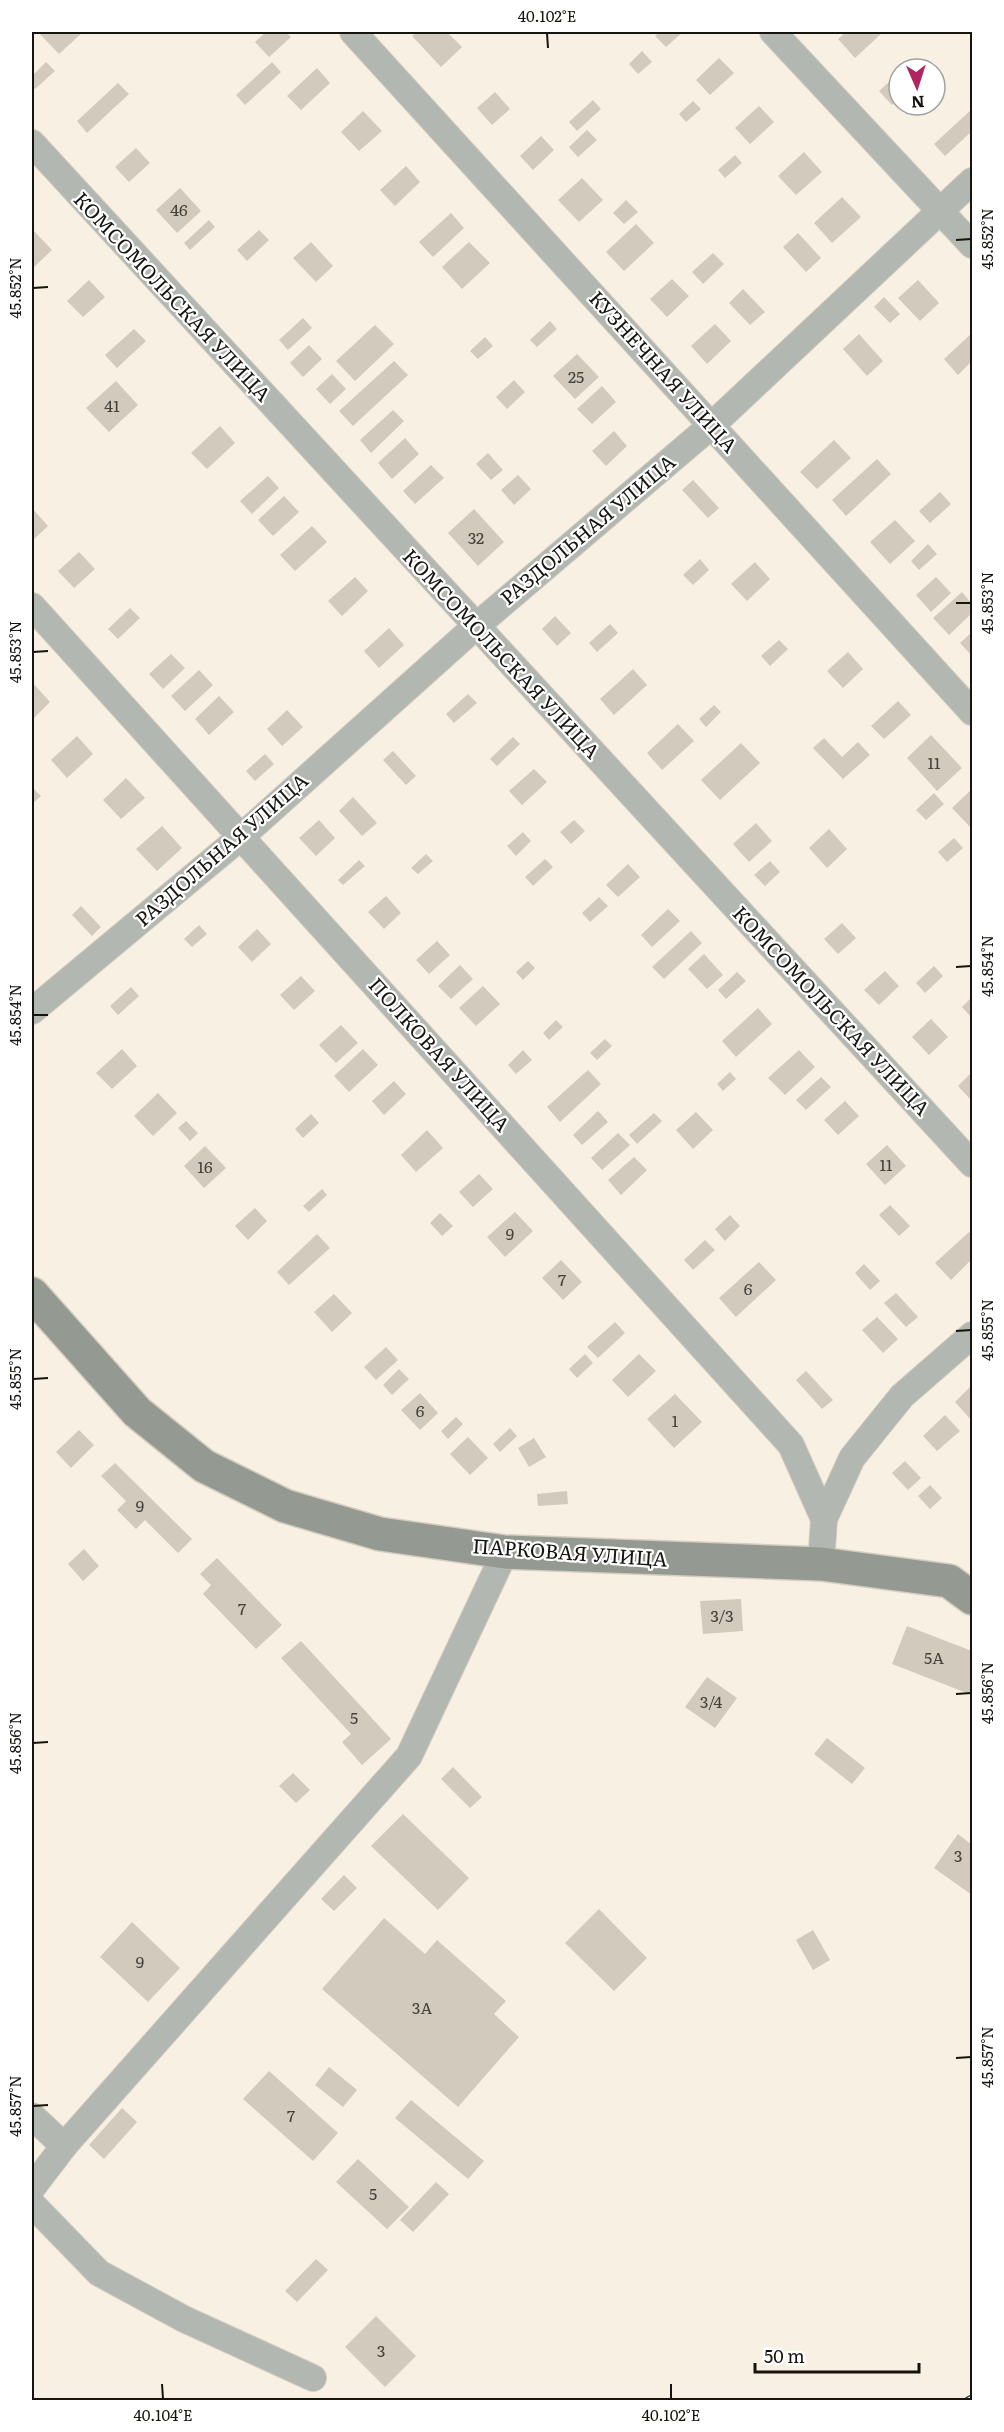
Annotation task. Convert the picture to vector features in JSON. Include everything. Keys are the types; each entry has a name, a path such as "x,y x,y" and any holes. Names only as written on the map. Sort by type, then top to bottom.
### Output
{"main road":[{"name":"ПАРКОВАЯ УЛИЦА","path":"32,1294 137,1412 204,1466 285,1506 380,1534 505,1552 821,1564 949,1581 972,1598"}],"street":[{"name":"КУЗНЕЧНАЯ УЛИЦА","path":"353,32 972,712"},
{"path":"772,32 972,245"},
{"name":"КОМСОМОЛЬСКАЯ УЛИЦА","path":"32,143 475,627 972,1164"},
{"name":"РАЗДОЛЬНАЯ УЛИЦА","path":"32,1011 242,836 475,627 712,425 972,181"},
{"name":"ПОЛКОВАЯ УЛИЦА","path":"32,606 791,1445 824,1519"},
{"path":"821,1564 824,1519 852,1458 902,1396 972,1335"},
{"path":"32,2188 64,2146 409,1756 505,1552"},
{"path":"32,2116 64,2146"},
{"path":"32,2204 99,2273 184,2319 313,2378"}],"building":[{"path":"38,32 83,32 59,54"},
{"path":"266,32 286,32 291,37 269,57 255,42"},
{"path":"417,32 447,32 462,47 441,67 412,36"},
{"path":"660,32 683,32 666,47 655,36"},
{"path":"846,32 883,32 855,58 838,39"},
{"path":"642,51 652,62 638,74 629,64"},
{"path":"719,58 734,73 710,95 696,80"},
{"path":"46,62 55,71 35,89 32,86 32,76"},
{"path":"272,62 281,72 245,105 236,95"},
{"path":"317,68 330,83 301,110 287,96"},
{"path":"118,83 129,94 87,133 77,121"},
{"path":"887,84 887,100 879,91"},
{"path":"495,92 510,109 492,125 477,108"},
{"path":"593,100 601,109 577,131 569,122"},
{"path":"693,101 701,109 686,122 679,114"},
{"path":"759,106 774,122 750,144 735,128"},
{"path":"972,109 972,131 945,156 934,144"},
{"path":"363,111 382,131 359,151 341,132"},
{"path":"587,130 597,140 578,157 569,147"},
{"path":"541,136 554,150 533,170 520,156"},
{"path":"136,148 150,163 129,182 115,167"},
{"path":"804,152 822,172 796,195 778,176"},
{"path":"735,155 742,163 725,178 718,170"},
{"path":"406,166 420,182 395,206 380,190"},
{"path":"582,178 603,200 579,222 558,200"},
{"path":"180,188 201,211 177,233 156,210"},
{"path":"842,197 861,217 832,243 814,223"},
{"path":"626,200 638,212 624,224 613,213"},
{"path":"451,213 464,228 433,257 419,242"},
{"path":"209,220 215,227 190,250 184,243"},
{"path":"636,224 654,243 624,271 606,252"},
{"path":"32,229 52,250 32,269"},
{"path":"259,230 269,240 247,261 237,250"},
{"path":"798,233 821,258 806,272 783,247"},
{"path":"311,242 333,266 316,282 293,258"},
{"path":"469,242 490,263 462,289 442,267"},
{"path":"713,253 724,264 703,284 692,272"},
{"path":"672,279 689,296 667,317 650,299"},
{"path":"89,280 105,297 83,317 67,301"},
{"path":"918,280 939,303 920,321 898,298"},
{"path":"743,289 765,312 750,325 729,303"},
{"path":"884,297 900,314 890,323 874,307"},
{"path":"303,318 312,328 288,350 279,340"},
{"path":"550,321 557,329 537,347 530,340"},
{"path":"715,324 731,341 707,364 691,346"},
{"path":"375,325 394,344 355,381 336,361"},
{"path":"134,329 146,341 117,368 105,355"},
{"path":"972,333 972,361 958,375 944,359"},
{"path":"859,334 883,361 867,376 843,349"},
{"path":"485,337 493,346 478,359 470,351"},
{"path":"309,345 322,359 303,377 290,363"},
{"path":"577,354 599,377 575,399 553,376"},
{"path":"394,361 408,375 353,426 339,411"},
{"path":"332,374 346,389 330,404 316,389"},
{"path":"514,380 525,392 507,409 496,397"},
{"path":"116,381 138,405 109,432 86,408"},
{"path":"602,386 616,402 592,424 577,409"},
{"path":"393,410 404,421 371,453 360,440"},
{"path":"220,426 235,443 207,469 191,453"},
{"path":"614,431 627,446 606,466 592,451"},
{"path":"405,438 419,454 392,479 378,463"},
{"path":"834,440 851,458 817,489 800,472"},
{"path":"488,453 503,470 491,480 476,464"},
{"path":"877,459 891,474 846,516 832,500"},
{"path":"431,465 444,478 415,504 403,491"},
{"path":"518,475 531,489 514,505 501,490"},
{"path":"268,476 279,488 252,514 240,501"},
{"path":"693,480 719,508 708,518 682,490"},
{"path":"940,492 951,504 930,523 919,511"},
{"path":"284,496 299,512 273,536 258,520"},
{"path":"32,508 48,526 32,541"},
{"path":"474,509 504,542 478,566 448,533"},
{"path":"895,520 915,541 890,564 870,542"},
{"path":"312,526 327,542 295,571 280,555"},
{"path":"928,544 937,554 919,570 911,561"},
{"path":"79,552 95,569 74,588 58,571"},
{"path":"700,559 709,570 693,585 683,575"},
{"path":"755,562 770,579 747,601 731,584"},
{"path":"355,577 368,591 342,616 328,601"},
{"path":"936,577 951,593 931,612 916,595"},
{"path":"962,592 972,604 972,613 949,635 933,618"},
{"path":"130,608 140,618 118,639 108,629"},
{"path":"555,616 571,633 557,646 542,629"},
{"path":"610,624 618,633 597,652 589,643"},
{"path":"389,628 404,645 379,668 364,651"},
{"path":"972,632 972,656 960,643"},
{"path":"779,640 788,649 770,666 761,656"},
{"path":"848,652 863,669 843,688 827,671"},
{"path":"171,654 185,668 163,689 149,674"},
{"path":"633,669 647,685 614,715 600,699"},
{"path":"199,670 213,685 185,711 171,696"},
{"path":"32,682 50,702 32,720"},
{"path":"468,694 477,703 454,723 446,714"},
{"path":"219,696 234,712 209,735 195,719"},
{"path":"898,701 911,715 884,739 871,726"},
{"path":"714,705 721,712 706,727 699,719"},
{"path":"287,710 303,727 282,746 267,729"},
{"path":"678,724 694,741 662,770 647,753"},
{"path":"931,735 962,768 937,791 907,758"},
{"path":"77,736 93,754 67,778 51,760"},
{"path":"513,737 520,744 497,766 490,759"},
{"path":"824,738 842,757 858,742 870,755 843,779 813,748"},
{"path":"741,743 760,763 720,800 701,780"},
{"path":"393,751 416,776 406,785 383,760"},
{"path":"265,754 274,764 255,781 246,771"},
{"path":"534,769 547,782 522,805 509,791"},
{"path":"126,778 145,798 121,819 103,800"},
{"path":"34,789 41,796 32,804 32,792"},
{"path":"972,789 972,829 952,808"},
{"path":"934,793 944,804 926,820 916,810"},
{"path":"353,797 377,823 362,836 339,811"},
{"path":"319,820 335,838 316,856 299,838"},
{"path":"574,820 585,831 571,844 560,832"},
{"path":"756,823 772,841 749,862 733,844"},
{"path":"162,826 182,848 157,871 136,849"},
{"path":"829,829 847,849 827,868 809,848"},
{"path":"523,832 531,841 516,856 507,846"},
{"path":"954,838 963,848 947,862 938,852"},
{"path":"426,854 433,861 418,874 411,868"},
{"path":"545,859 553,867 533,886 525,877"},
{"path":"359,860 365,866 343,885 338,880"},
{"path":"770,861 780,872 765,886 754,875"},
{"path":"628,864 640,877 618,897 606,885"},
{"path":"386,896 401,913 384,929 368,912"},
{"path":"599,897 608,906 590,922 582,913"},
{"path":"81,906 101,927 92,936 72,915"},
{"path":"668,909 680,921 652,947 641,935"},
{"path":"842,923 856,938 838,954 824,939"},
{"path":"199,925 207,934 192,947 184,939"},
{"path":"257,929 271,944 252,962 238,947"},
{"path":"691,931 702,943 664,979 652,967"},
{"path":"437,941 450,955 429,974 416,960"},
{"path":"704,954 723,975 707,989 688,969"},
{"path":"528,961 535,968 523,980 516,972"},
{"path":"460,965 473,979 451,999 438,986"},
{"path":"934,966 943,976 925,993 916,983"},
{"path":"885,971 899,986 879,1005 864,990"},
{"path":"737,972 746,981 726,999 718,990"},
{"path":"301,976 315,991 294,1010 280,995"},
{"path":"483,986 500,1004 476,1026 459,1008"},
{"path":"131,987 139,996 118,1015 110,1006"},
{"path":"972,997 972,1014 970,1016 962,1007"},
{"path":"758,1008 772,1024 736,1057 722,1041"},
{"path":"931,1019 948,1037 929,1055 912,1037"},
{"path":"556,1020 563,1027 549,1040 543,1033"},
{"path":"341,1025 358,1043 336,1063 319,1045"},
{"path":"605,1039 612,1046 597,1060 590,1053"},
{"path":"122,1049 137,1066 112,1089 96,1073"},
{"path":"363,1049 378,1065 349,1092 334,1076"},
{"path":"523,1050 532,1060 516,1074 508,1065"},
{"path":"799,1050 815,1067 785,1095 768,1078"},
{"path":"588,1070 601,1084 560,1122 547,1107"},
{"path":"730,1072 736,1079 723,1091 717,1084"},
{"path":"972,1072 972,1098 971,1100 958,1086"},
{"path":"821,1077 831,1087 806,1110 796,1100"},
{"path":"394,1081 406,1094 384,1115 372,1101"},
{"path":"158,1093 177,1113 153,1136 134,1116"},
{"path":"845,1101 859,1116 838,1135 824,1120"},
{"path":"598,1111 608,1122 582,1145 573,1135"},
{"path":"696,1112 713,1130 693,1149 676,1130"},
{"path":"654,1113 662,1121 637,1144 629,1135"},
{"path":"311,1114 319,1123 303,1138 295,1129"},
{"path":"186,1121 198,1133 190,1141 178,1128"},
{"path":"427,1130 443,1148 416,1172 401,1155"},
{"path":"618,1133 630,1145 602,1170 591,1158"},
{"path":"887,1145 906,1166 885,1185 866,1164"},
{"path":"205,1146 226,1168 204,1188 184,1166"},
{"path":"634,1157 647,1170 621,1195 608,1180"},
{"path":"479,1174 493,1189 473,1207 459,1192"},
{"path":"322,1189 327,1195 309,1212 303,1206"},
{"path":"890,1205 910,1226 899,1236 879,1215"},
{"path":"255,1208 267,1221 248,1240 235,1226"},
{"path":"515,1212 533,1231 505,1257 487,1237"},
{"path":"440,1213 453,1226 442,1236 430,1223"},
{"path":"730,1215 740,1226 725,1241 715,1229"},
{"path":"969,1232 972,1236 972,1259 951,1280 935,1263"},
{"path":"317,1234 330,1248 289,1285 277,1272"},
{"path":"705,1240 715,1250 693,1270 684,1260"},
{"path":"561,1260 582,1282 563,1300 542,1278"},
{"path":"759,1262 776,1280 736,1317 719,1298"},
{"path":"864,1264 880,1281 870,1290 855,1273"},
{"path":"896,1293 918,1317 906,1327 884,1303"},
{"path":"334,1294 352,1313 332,1332 314,1312"},
{"path":"877,1317 898,1339 883,1353 862,1330"},
{"path":"615,1322 625,1333 598,1358 587,1347"},
{"path":"386,1347 398,1360 376,1380 364,1367"},
{"path":"585,1354 593,1363 577,1378 569,1369"},
{"path":"639,1354 656,1371 628,1397 612,1380"},
{"path":"399,1369 409,1379 392,1395 383,1385"},
{"path":"806,1371 833,1400 822,1409 796,1380"},
{"path":"970,1387 972,1389 972,1421 955,1402"},
{"path":"420,1393 438,1413 420,1430 401,1410"},
{"path":"675,1394 702,1422 674,1448 647,1419"},
{"path":"945,1415 960,1431 937,1451 923,1436"},
{"path":"456,1417 463,1424 448,1439 441,1431"},
{"path":"510,1428 517,1436 500,1452 493,1444"},
{"path":"79,1430 94,1445 71,1468 56,1452"},
{"path":"468,1437 488,1458 470,1475 450,1454"},
{"path":"534,1438 546,1457 529,1467 518,1448"},
{"path":"905,1461 921,1478 908,1490 892,1473"},
{"path":"115,1463 192,1539 178,1553 145,1520 136,1529 117,1510 126,1501 101,1476"},
{"path":"930,1485 942,1498 930,1509 918,1496"},
{"path":"567,1491 568,1504 538,1506 537,1494"},
{"path":"84,1549 99,1566 83,1581 68,1564"},
{"path":"217,1558 282,1625 256,1649 203,1594 211,1585 200,1574"},
{"path":"741,1599 743,1631 703,1634 700,1601"},
{"path":"907,1626 972,1651 972,1695 892,1664"},
{"path":"301,1641 391,1739 362,1765 342,1742 351,1734 281,1658"},
{"path":"707,1677 737,1698 715,1728 685,1707"},
{"path":"827,1738 865,1768 852,1784 814,1754"},
{"path":"453,1767 482,1797 470,1808 441,1779"},
{"path":"293,1773 310,1790 296,1803 279,1786"},
{"path":"403,1814 469,1878 438,1910 371,1846"},
{"path":"958,1834 972,1845 972,1895 934,1868"},
{"path":"344,1875 357,1888 334,1911 321,1899"},
{"path":"599,1909 647,1958 614,1991 565,1943"},
{"path":"384,1918 425,1954 437,1940 506,2001 494,2014 519,2037 458,2107 322,1989"},
{"path":"132,1922 180,1968 148,2002 100,1957"},
{"path":"813,1930 830,1960 813,1970 796,1940"},
{"path":"329,2067 357,2090 343,2107 315,2085"},
{"path":"269,2071 338,2133 313,2161 243,2099"},
{"path":"411,2100 484,2161 468,2179 395,2118"},
{"path":"122,2108 137,2122 104,2159 89,2145"},
{"path":"358,2159 409,2207 387,2229 336,2182"},
{"path":"436,2182 449,2194 413,2232 400,2220"},
{"path":"316,2259 328,2270 297,2302 285,2291"},
{"path":"376,2316 416,2356 385,2387 345,2347"}],"railway":[{"path":"968,2400 972,2398"}]}
